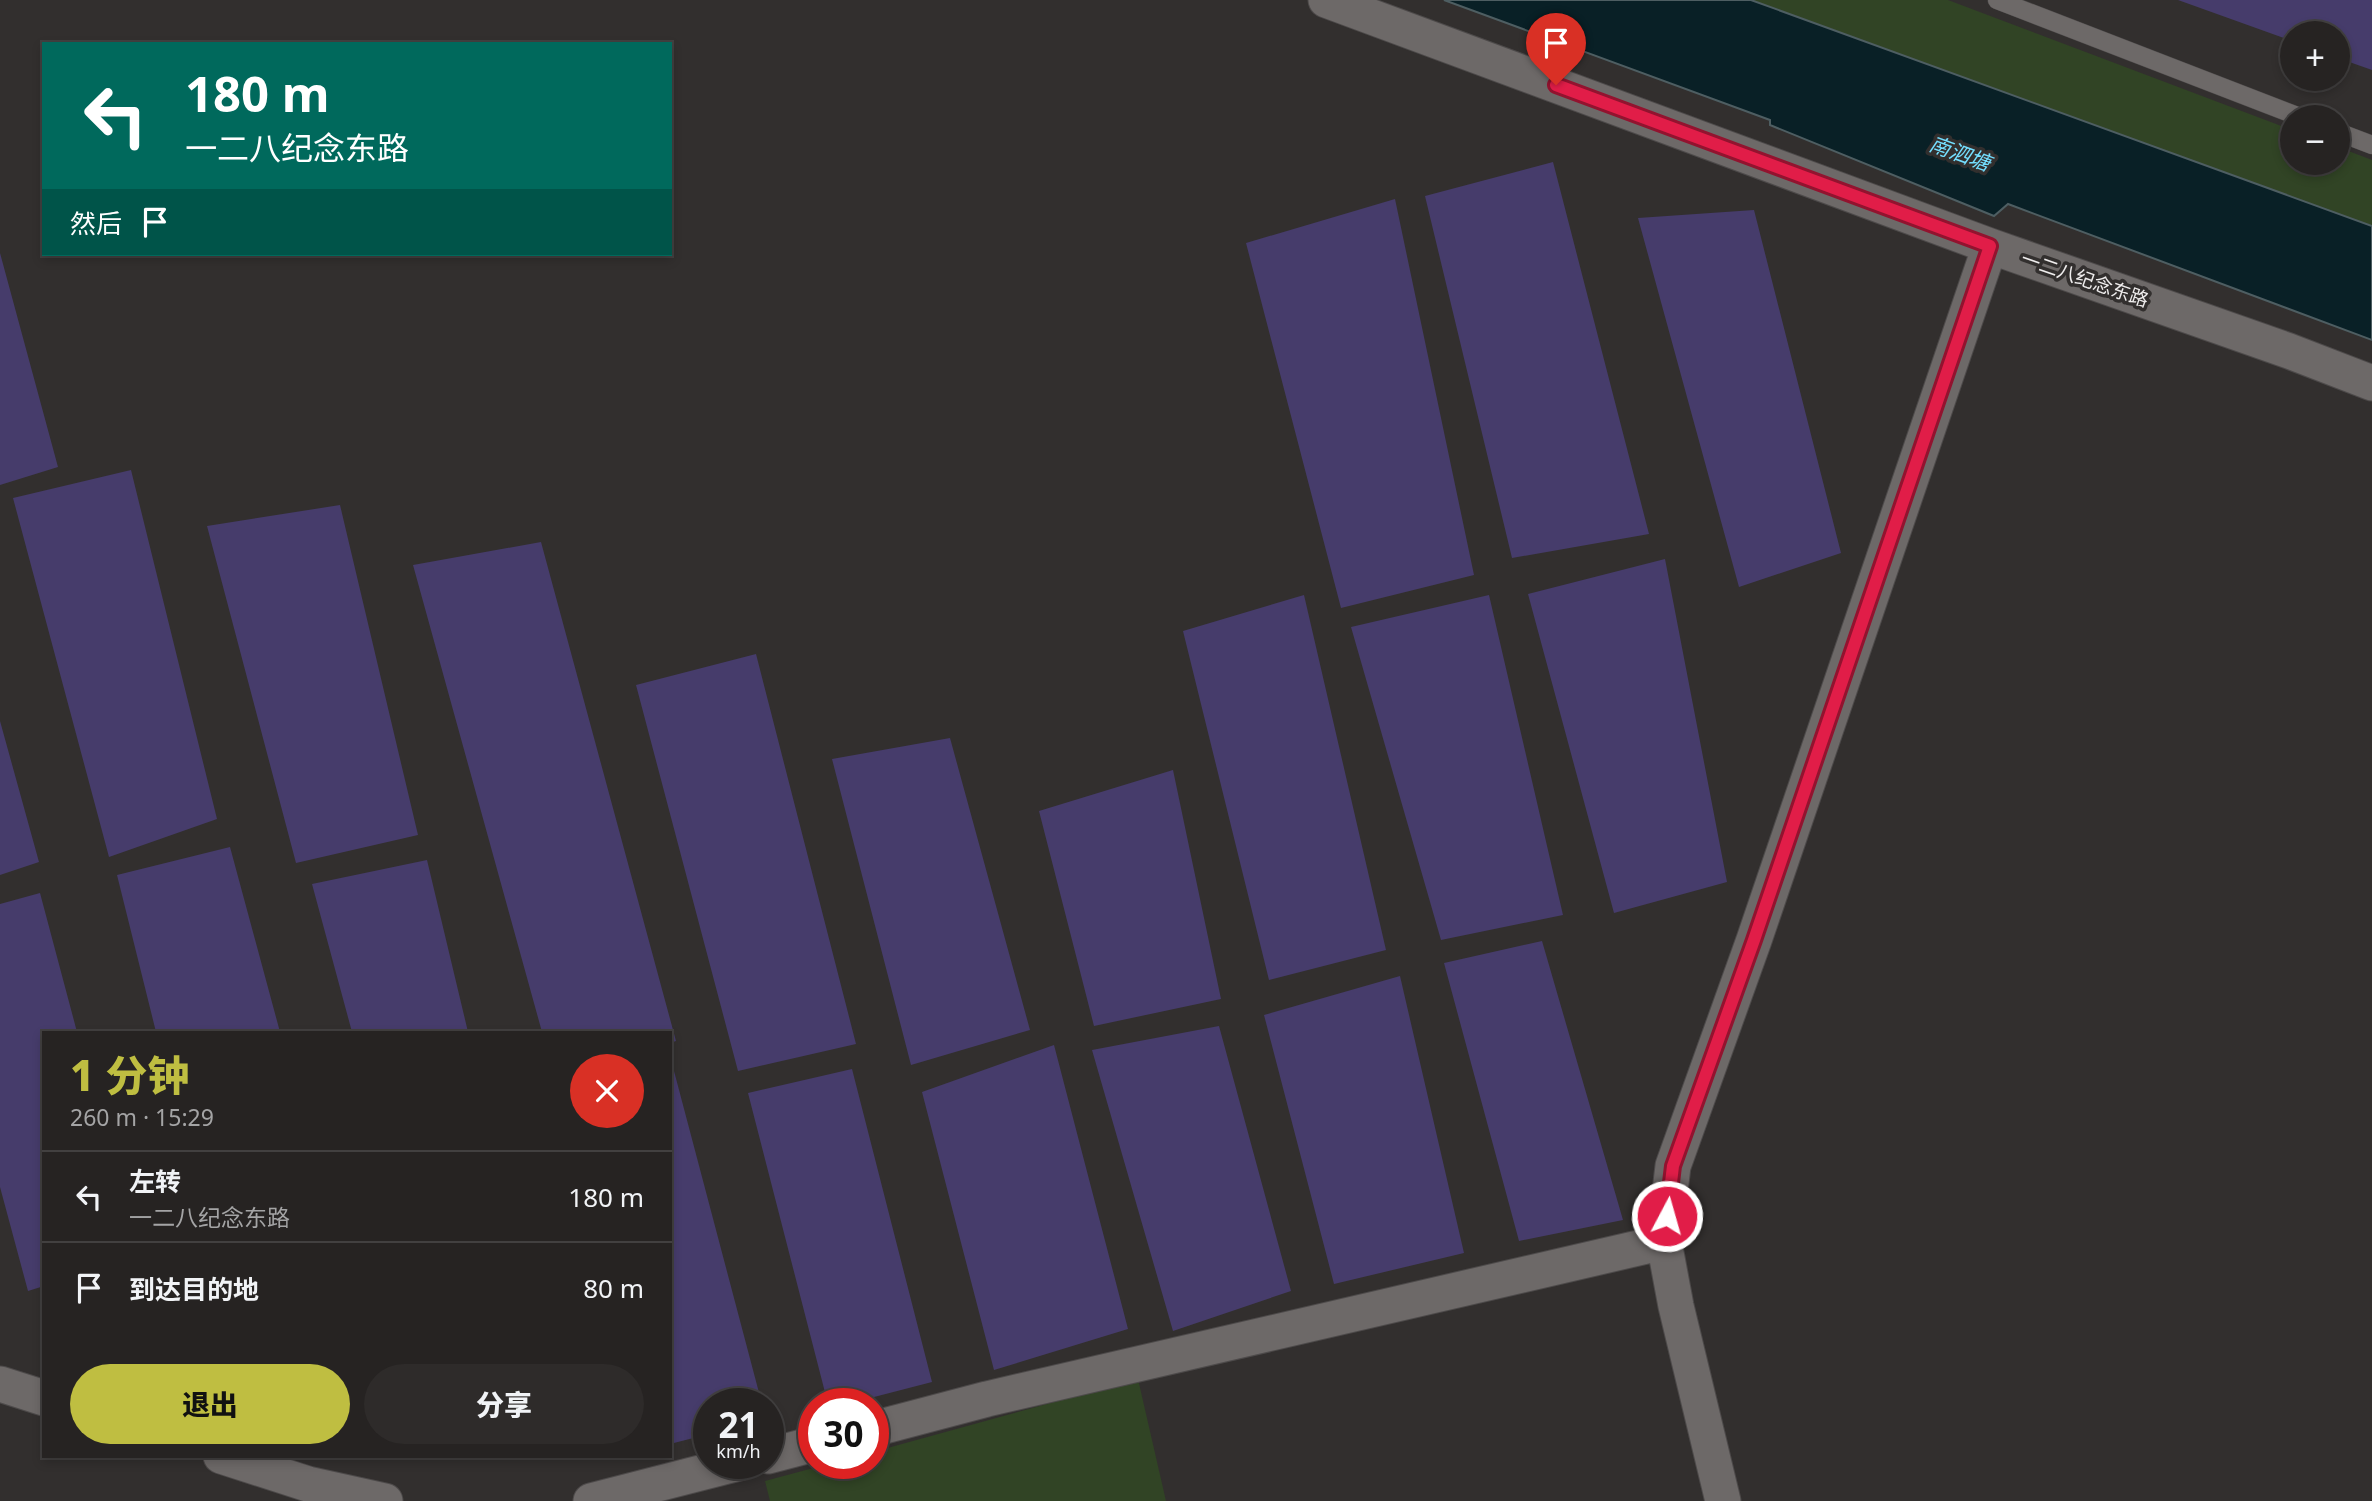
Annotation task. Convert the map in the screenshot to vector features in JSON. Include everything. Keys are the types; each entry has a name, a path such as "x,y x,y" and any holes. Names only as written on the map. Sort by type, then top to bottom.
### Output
{"street":[{"name":"一二八纪念东路","path":"1326,0 1990,246 2289,351 2372,383"},
{"path":"1723,1501 1676,1306 1664,1242 1673,1166 1758,927 1990,246"},
{"path":"889,1425 987,1399 1664,1242"},
{"path":"0,1384 42,1397"},
{"path":"227,1458 307,1484 385,1501"},
{"path":"592,1501 693,1475"}],"lane":[{"path":"1997,0 2280,109"},
{"path":"2350,137 2372,145"}],"green space":[{"path":"1752,0 1948,0 2280,125 2280,175 2350,175 2350,152 2372,160 2372,226"},
{"path":"1138,1379 1166,1501 770,1501 765,1481 784,1479 784,1476 798,1472 798,1479 889,1479 889,1448"}],"water":[{"name":"南泗塘","path":"1444,0 1751,0 2372,226 2372,340 2008,204 1994,216 1770,125 1770,120"}],"building":[{"path":"2178,0 2372,0 2372,70 2350,62 2350,21 2280,21 2280,37"},
{"path":"1553,162 1649,534 1512,558 1425,196"},
{"path":"1395,199 1474,575 1341,608 1246,243"},
{"path":"1754,210 1841,553 1739,587 1638,218"},
{"path":"0,253 58,467 0,485"},
{"path":"131,470 217,819 109,857 13,498"},
{"path":"340,505 418,835 296,863 207,526"},
{"path":"541,542 676,1041 672,1042 672,1031 542,1031 413,565"},
{"path":"1665,559 1727,882 1614,913 1528,594"},
{"path":"1304,595 1386,950 1269,980 1183,631"},
{"path":"1489,595 1563,915 1441,940 1351,627"},
{"path":"756,654 856,1044 738,1071 636,685"},
{"path":"0,721 39,862 0,875"},
{"path":"950,738 1030,1030 911,1065 832,759"},
{"path":"1173,770 1221,999 1094,1026 1039,811"},
{"path":"230,847 280,1031 156,1031 117,875"},
{"path":"427,860 468,1031 352,1031 312,884"},
{"path":"40,893 77,1031 42,1031 42,1287 28,1291 0,1187 0,904"},
{"path":"1542,941 1623,1220 1519,1241 1444,963"},
{"path":"1400,976 1464,1253 1334,1284 1264,1015"},
{"path":"1219,1026 1291,1291 1173,1331 1092,1050"},
{"path":"1054,1045 1128,1329 994,1370 922,1092"},
{"path":"852,1069 932,1382 889,1393 889,1388 824,1388 748,1093"},
{"path":"674,1071 758,1388 693,1388 693,1438 672,1443"}],"route":[{"path":"1556,85 1990,246 1754,940 1673,1166 1667,1216"}]}
